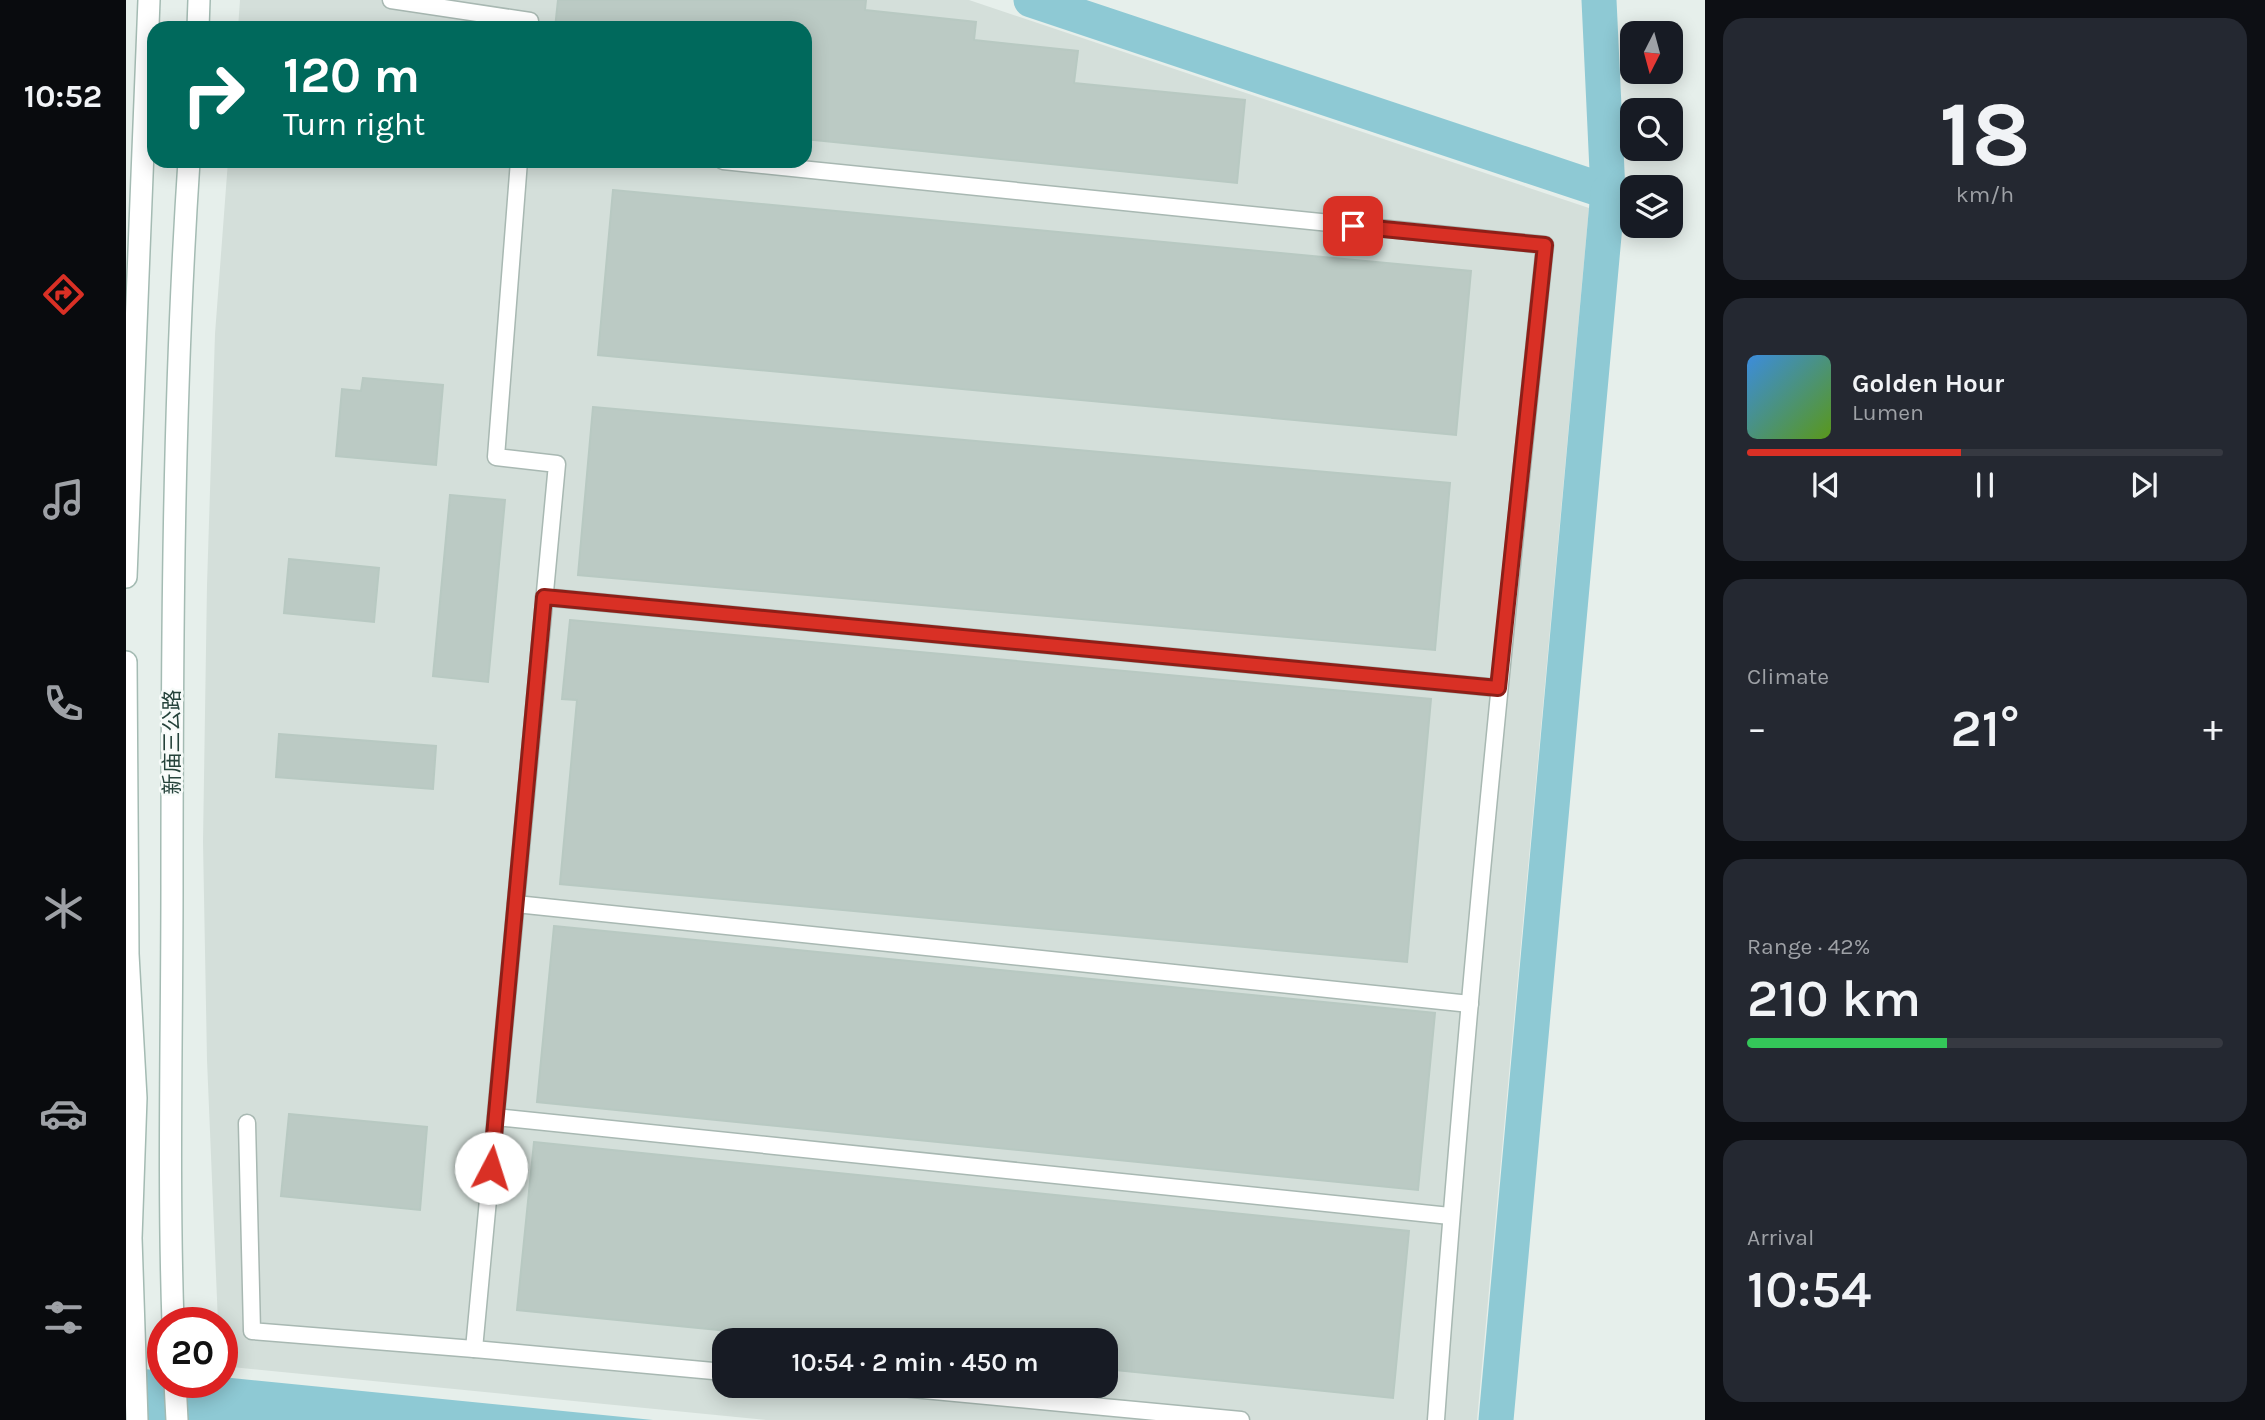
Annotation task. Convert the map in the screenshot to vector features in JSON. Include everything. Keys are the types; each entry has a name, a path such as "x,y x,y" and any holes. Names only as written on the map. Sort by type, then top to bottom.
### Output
{"main road":[{"path":"148,21 149,0"},
{"path":"198,21 199,0"},
{"path":"126,577 147,50"},
{"name":"新庙三公路","path":"172,1307 169,1223 172,1107 172,618 182,264 189,168"},
{"path":"126,662 128,954 136,1098 131,1238 136,1420"},
{"path":"176,1398 177,1420"}],"lane":[{"path":"391,0 530,21"},
{"path":"474,1349 557,464 496,457 518,168"},
{"path":"792,168 1545,245 1498,688 1450,1216 1436,1420"},
{"path":"544,597 1498,688"},
{"path":"516,904 1470,1003"},
{"path":"496,1117 1450,1216"},
{"path":"247,1123 252,1331 712,1371"},
{"path":"1008,1398 1241,1420"}],"shaded area":[{"path":"240,0 969,0 1589,208 1477,1420 766,1420 238,1368 238,1307 217,1307 207,1060 203,842 215,334 227,168 812,168 812,21 238,21"}],"water":[{"path":"126,1367 147,1369 147,1398 238,1398 238,1379 653,1420 126,1420"}],"building":[{"path":"558,0 866,0 865,10 976,22 974,40 1078,51 1074,83 1245,100 1237,183 812,140 812,21 556,21"},
{"path":"613,190 1471,271 1456,435 598,355"},
{"path":"363,378 443,385 436,465 336,456 342,389 361,391"},
{"path":"593,407 1450,483 1435,650 578,575"},
{"path":"450,495 505,500 488,682 433,676"},
{"path":"289,559 379,568 374,622 284,613"},
{"path":"570,620 1431,699 1407,962 560,884 577,700 562,699"},
{"path":"279,734 436,746 433,789 276,777"},
{"path":"554,926 1435,1013 1418,1190 537,1102"},
{"path":"289,1114 427,1127 420,1210 281,1196"},
{"path":"534,1142 1409,1231 1393,1398 1118,1370 1118,1328 712,1329 517,1310"}],"waterway":[{"path":"1031,0 1608,192 1599,0"},
{"path":"1496,1420 1608,192"}],"route":[{"path":"491,1168 544,597 1498,688 1545,245 1353,226"}]}
